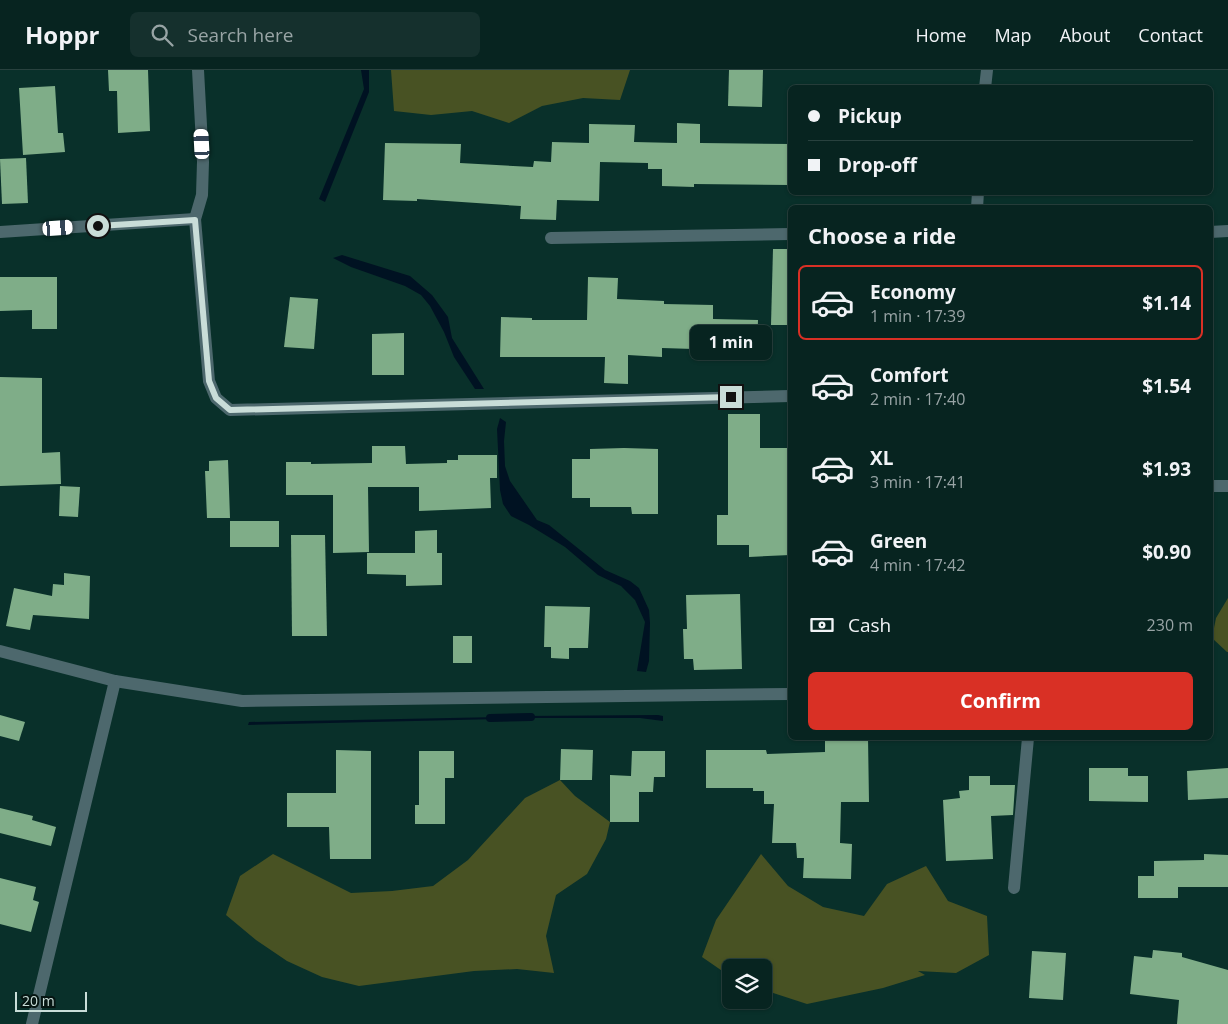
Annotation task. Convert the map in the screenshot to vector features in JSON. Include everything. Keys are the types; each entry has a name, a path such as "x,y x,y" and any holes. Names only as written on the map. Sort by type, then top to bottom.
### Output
{"street":[{"path":"198,70 203,162 202,195 195,220 209,381 216,398 230,410 788,396"},
{"path":"985,85 986,70"},
{"path":"0,232 195,220"},
{"path":"1213,232 1228,231"},
{"path":"551,238 788,234"},
{"path":"1213,486 1228,486"},
{"path":"0,651 114,681 242,701 788,694"},
{"path":"32,1024 114,681"},
{"path":"1014,888 1028,740"}],"green space":[{"path":"391,70 630,70 620,100 583,98 542,106 509,123 472,111 431,115 394,111"},
{"path":"1228,598 1228,652 1213,639 1216,618"},
{"path":"560,780 575,796 610,822 606,839 587,874 556,895 546,936 554,973 517,969 474,971 359,986 322,977 287,961 256,940 226,915 240,876 273,854 351,893 433,886 468,860 525,798"},
{"path":"761,854 788,886 823,907 864,916 887,884 926,866 948,901 987,916 989,955 956,973 918,971 925,975 883,988 807,1004 772,993 772,959 722,959 722,971 702,957 716,920"}],"water":[{"path":"361,70 369,70 369,92 325,202 319,199 364,89"},
{"path":"342,255 410,276 432,295 448,317 452,338 484,389 475,389 454,357 444,332 430,306 421,295 405,286 351,267 333,258"},
{"path":"500,418 506,422 504,441 505,466 510,481 537,520 549,525 605,570 630,581 639,588 649,610 649,661 646,672 637,671 645,622 635,600 621,586 598,575 565,547 511,516 503,504 500,490 497,429"},
{"path":"522,716 663,716 663,721 640,718 522,718"},
{"path":"499,717 500,719 248,725 249,722"}],"building":[{"path":"108,70 148,70 150,131 118,133 117,91 109,91"},
{"path":"729,70 763,70 762,107 728,106"},
{"path":"55,86 58,133 63,133 65,152 23,155 19,88"},
{"path":"677,123 700,124 700,143 788,144 788,185 694,184 694,187 662,186 662,169 648,169 648,163 600,162 599,201 557,200 556,220 520,219 521,206 417,199 417,201 383,200 385,143 461,144 460,163 533,167 534,161 551,162 552,142 589,143 589,124 635,125 634,142 677,143"},
{"path":"26,158 28,203 2,204 0,159"},
{"path":"773,249 788,249 788,325 771,325"},
{"path":"0,277 57,277 57,329 32,329 32,310 0,311"},
{"path":"588,277 618,278 617,299 664,301 664,304 713,305 713,319 758,320 757,351 662,348 662,357 628,355 628,384 604,383 605,357 500,357 501,317 532,318 532,320 587,320"},
{"path":"290,297 318,299 314,349 284,347"},
{"path":"404,333 404,375 372,375 372,334"},
{"path":"0,377 42,378 42,453 60,452 61,484 0,486"},
{"path":"728,414 760,414 760,448 788,448 788,555 749,557 749,545 717,545 717,515 728,515"},
{"path":"372,446 405,446 406,464 447,463 447,460 458,460 458,455 497,455 497,478 490,478 491,508 419,511 419,487 368,487 369,552 333,553 333,495 286,495 286,462 311,462 311,464 372,463"},
{"path":"590,449 658,449 658,514 632,514 631,507 590,507 590,498 572,498 572,459 590,459"},
{"path":"228,460 230,518 207,518 205,471 209,471 209,461"},
{"path":"60,486 80,487 78,517 59,516"},
{"path":"230,521 279,521 279,547 230,547"},
{"path":"437,530 437,553 442,553 442,585 406,586 406,575 367,574 367,553 415,553 415,531"},
{"path":"291,535 325,535 327,636 292,636"},
{"path":"64,573 90,576 89,619 33,615 30,630 6,626 14,588 52,596 53,584 64,585"},
{"path":"740,594 742,669 694,670 693,659 684,659 683,629 687,629 686,595"},
{"path":"545,606 590,607 588,648 569,648 569,659 551,658 551,647 544,647"},
{"path":"453,636 472,636 472,663 453,663"},
{"path":"0,715 25,722 19,741 0,736"},
{"path":"825,740 868,740 869,802 841,802 840,843 852,844 851,879 803,878 804,858 797,858 796,843 772,843 774,804 764,804 764,791 753,791 753,788 706,788 706,750 766,750 767,754 825,752"},
{"path":"561,749 593,750 592,780 560,780"},
{"path":"336,750 371,751 371,859 330,859 329,827 287,827 287,793 336,793"},
{"path":"419,751 454,751 454,778 445,778 445,824 415,824 415,805 419,805"},
{"path":"632,751 665,751 665,777 654,777 653,792 639,792 639,822 610,822 610,775 631,776"},
{"path":"1089,768 1128,768 1128,776 1148,776 1148,802 1089,801"},
{"path":"1228,768 1228,798 1188,800 1187,771"},
{"path":"969,776 990,776 990,785 1015,785 1013,815 991,816 993,859 946,861 943,800 960,798 959,791 969,790"},
{"path":"0,808 33,816 32,820 56,827 51,846 0,833"},
{"path":"1204,854 1228,855 1228,887 1178,887 1178,898 1138,898 1138,876 1154,876 1154,861 1204,860"},
{"path":"0,878 36,887 33,900 39,902 31,932 0,924"},
{"path":"1153,950 1182,953 1182,957 1228,970 1228,1024 1177,1024 1179,1000 1130,994 1134,956 1152,958"},
{"path":"1032,951 1066,953 1063,1000 1029,998"}],"waterway":[{"path":"490,718 531,717"}],"route":[{"path":"98,226 195,220 209,381 216,398 230,410 731,397"}]}
